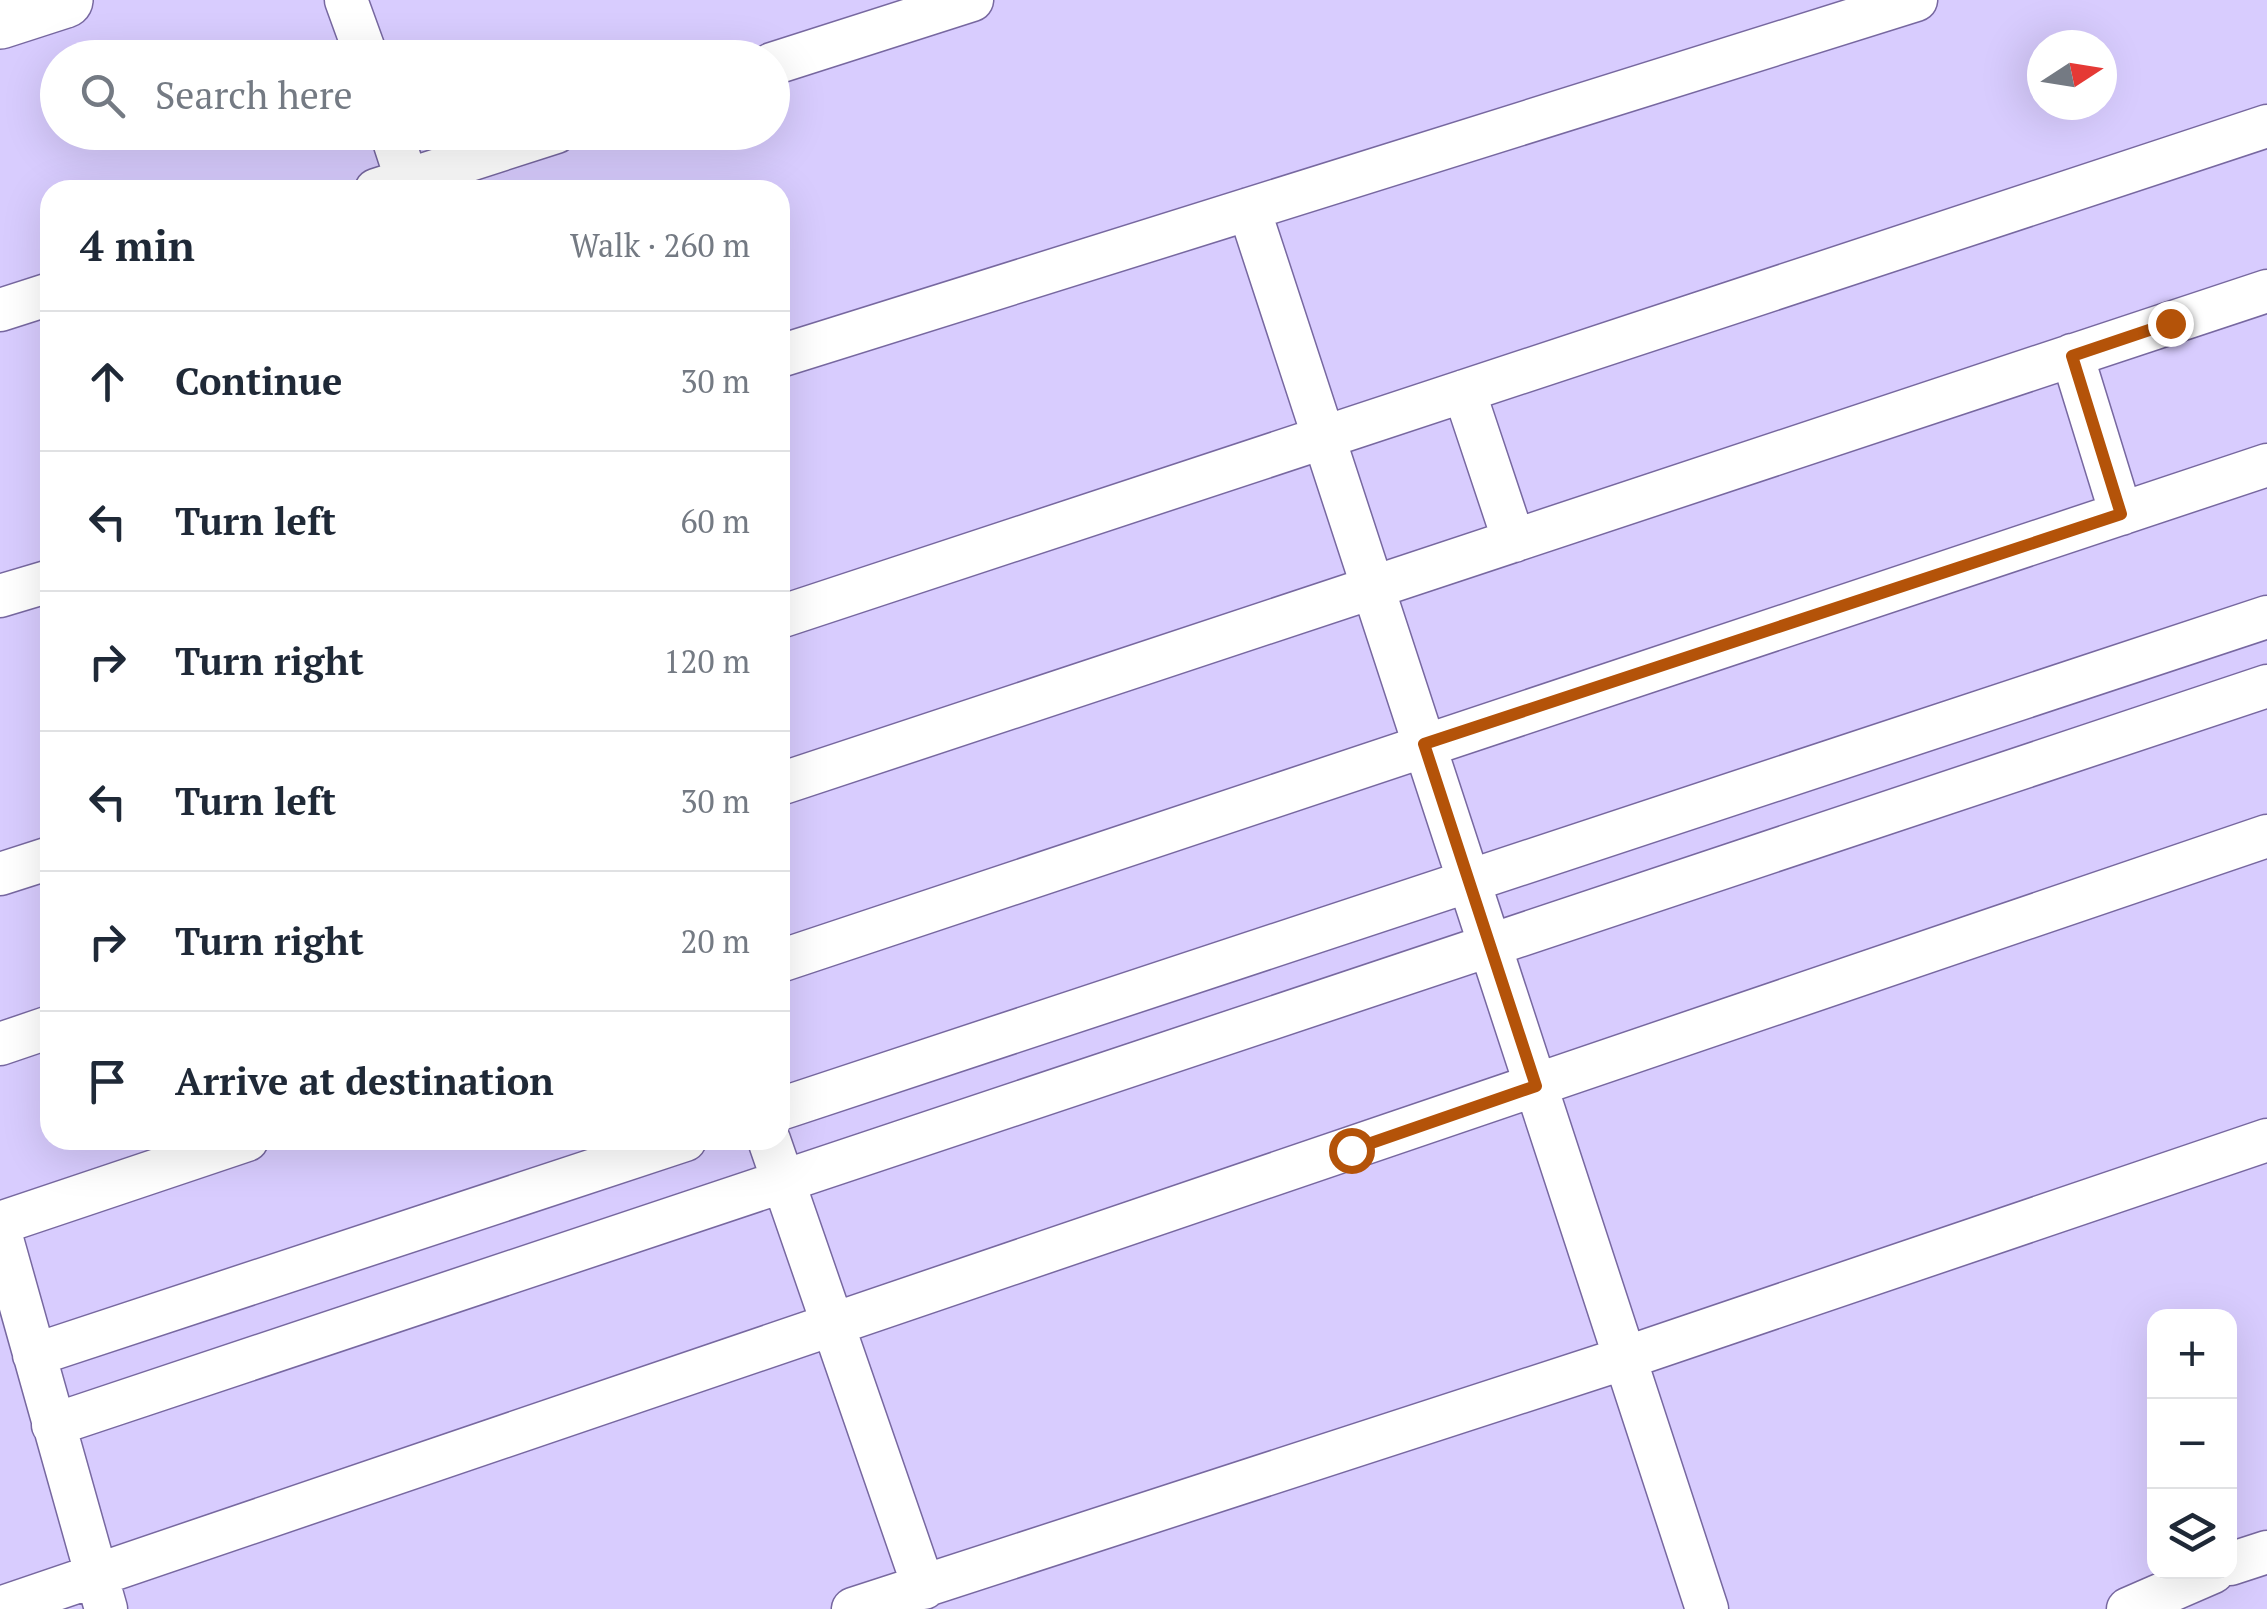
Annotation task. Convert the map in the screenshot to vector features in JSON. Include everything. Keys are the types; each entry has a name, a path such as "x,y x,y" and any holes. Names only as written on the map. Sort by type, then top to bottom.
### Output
{"highway":[{"path":"0,21 65,0"}],"street":[{"path":"346,0 361,40"},
{"path":"790,58 972,0"},
{"path":"790,353 1916,0"},
{"path":"790,614 2267,126"},
{"path":"394,150 397,180"},
{"path":"418,180 504,150"},
{"path":"1249,209 1707,1609"},
{"path":"790,781 2267,290"},
{"path":"0,310 40,297"},
{"path":"2072,356 2121,514"},
{"path":"1464,391 1514,540"},
{"path":"790,957 2267,465"},
{"path":"0,596 40,585"},
{"path":"790,1105 2267,617"},
{"path":"53,1424 2267,686"},
{"path":"0,1608 102,1594 832,1326 2267,836"},
{"path":"0,874 40,861"},
{"path":"0,1044 40,1030"},
{"path":"853,1609 1626,1358 2267,1140"},
{"path":"0,1223 217,1150"},
{"path":"20,1343 652,1150"},
{"path":"772,1150 924,1588"},
{"path":"0,1232 20,1343 53,1424 102,1594"},
{"path":"2237,1562 2267,1552"},
{"path":"2128,1609 2196,1579"}],"route":[{"path":"1351,1150 1536,1086 1424,744 2121,514 2072,356 2170,323"}]}
